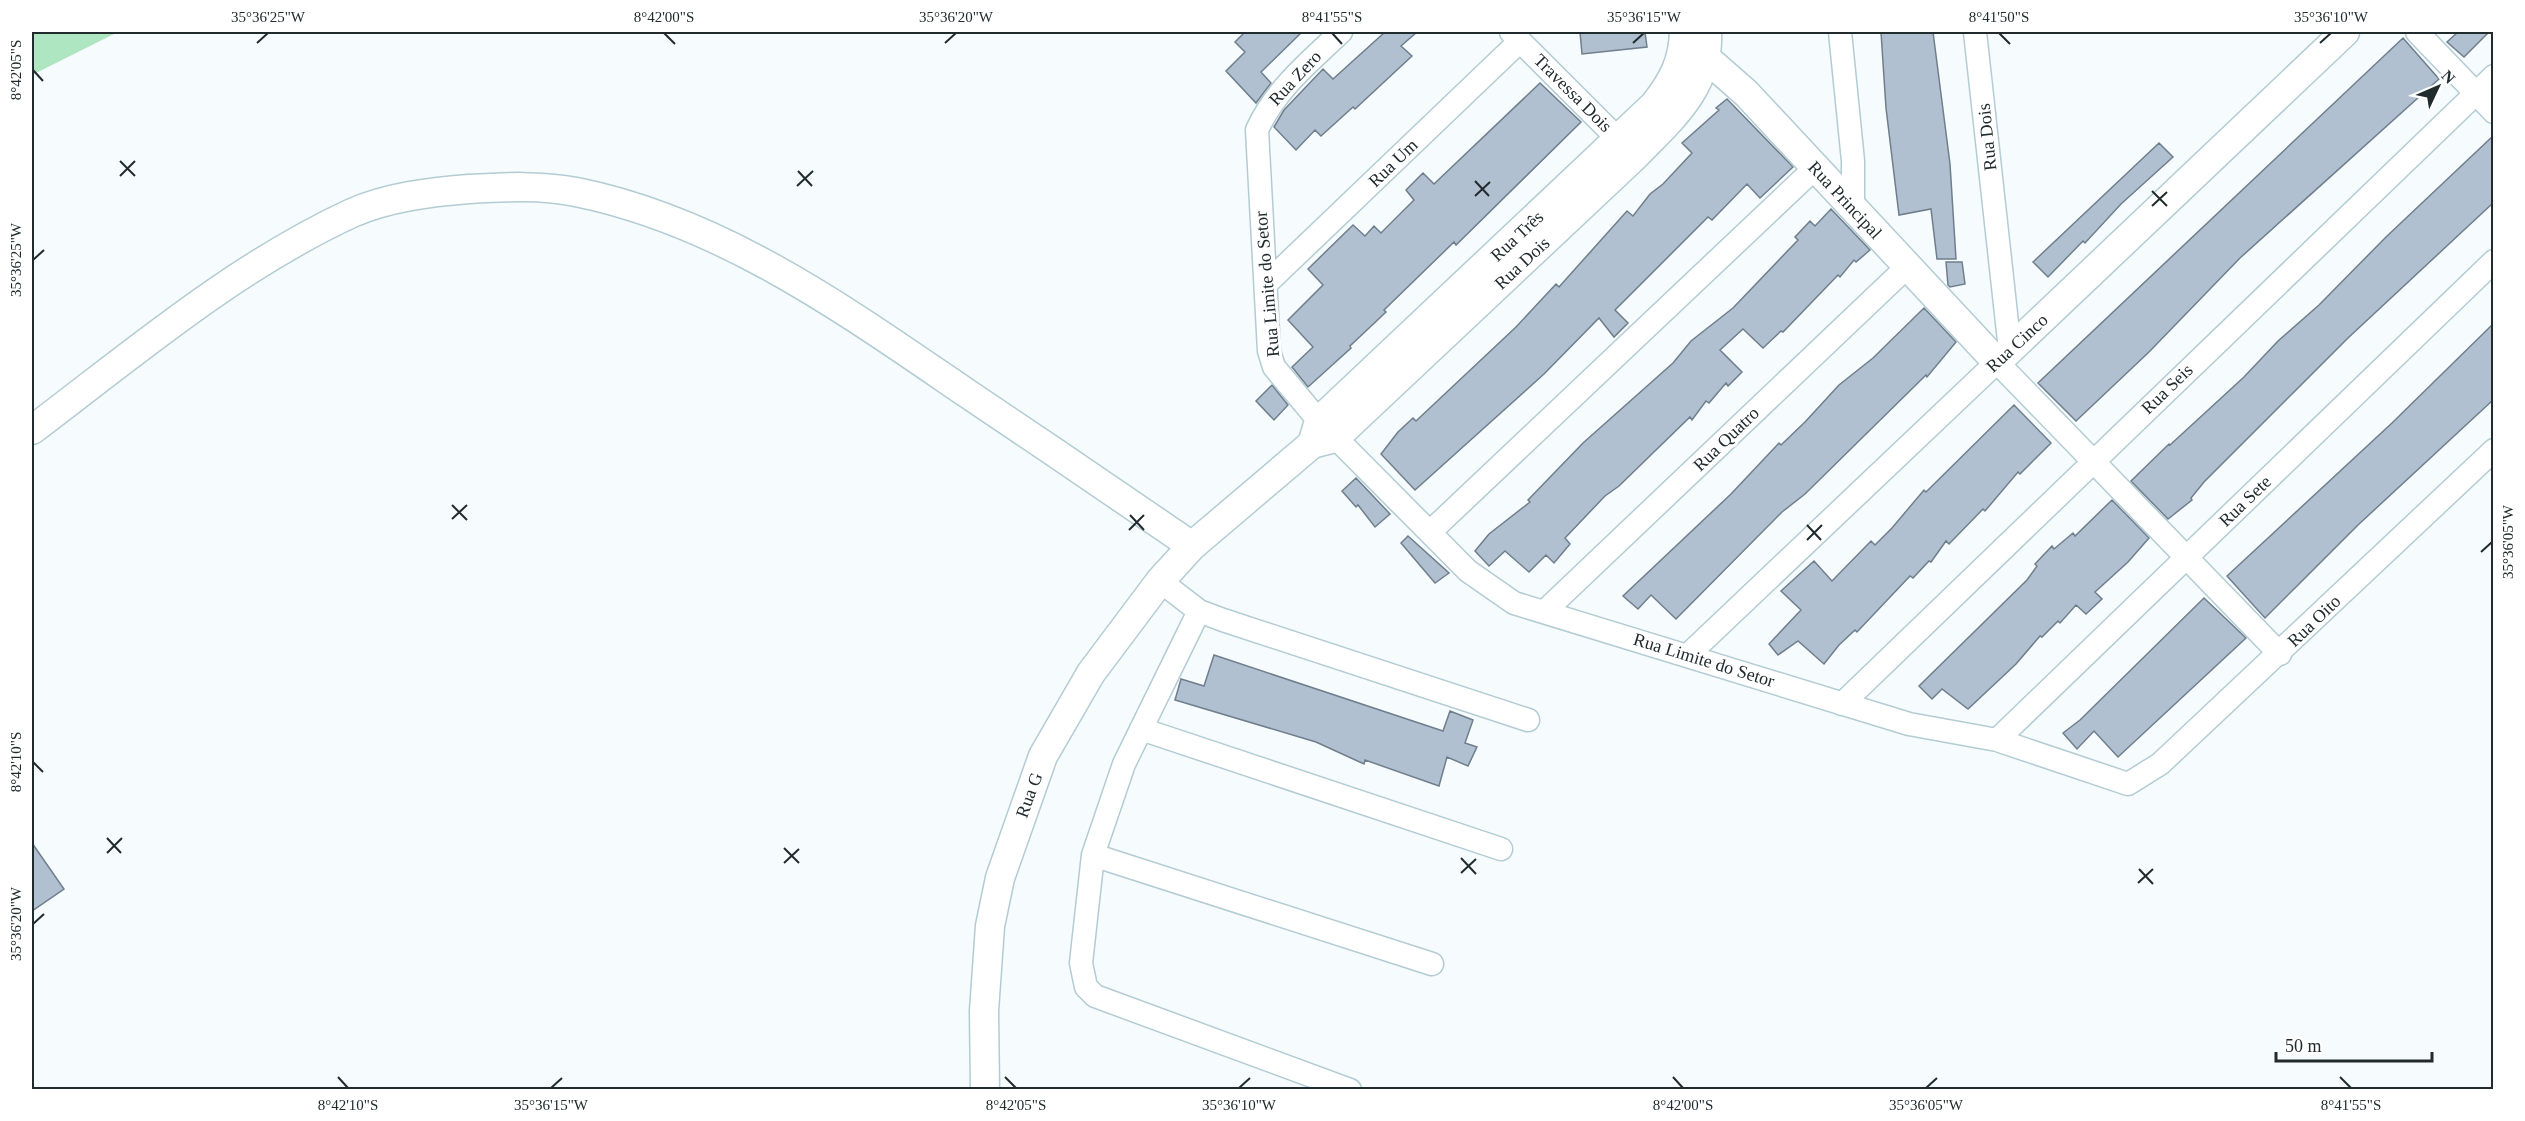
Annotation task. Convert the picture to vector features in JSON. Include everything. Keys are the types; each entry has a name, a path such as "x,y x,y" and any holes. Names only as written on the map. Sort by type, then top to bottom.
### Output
{"street":[{"name":"Rua Zero","path":"1257,130 1266,110 1279,92 1341,32"},
{"path":"1840,32 1853,161 1853,208"},
{"name":"Rua Dois","path":"1975,32 2003,356"},
{"name":"Rua Cinco","path":"1688,655 2345,32"},
{"path":"2417,32 2493,112"},
{"name":"Travessa Dois","path":"1515,36 1627,148"},
{"name":"Rua Um","path":"1266,284 1515,36"},
{"name":"Rua Principal","path":"1695,44 1746,93 1908,266 2003,356"},
{"name":"Rua Dois","path":"1192,546 1322,435 1627,148 1689,98 1698,83 1695,44"},
{"name":"Rua Seis","path":"1842,704 2493,76"},
{"name":"Rua Limite do Setor","path":"1257,130 1269,351 1274,367 1322,435 1430,531 1468,571 1490,588 1514,603 1842,704 1910,724 1997,740 2128,784"},
{"path":"1430,531 1815,168"},
{"path":"32,430 235,280 354,212 411,196 450,191 511,187 573,191 643,209 719,239 789,278 908,353 1192,546"},
{"name":"Rua Sete","path":"1997,740 2493,261"},
{"name":"Rua Quatro","path":"1545,611 1908,266"},
{"path":"2003,356 2092,461 2280,654"},
{"name":"Rua Oito","path":"2128,784 2160,764 2280,654 2493,450"},
{"name":"Rua G","path":"985,1089 984,1011 990,926 1000,878 1043,756 1091,673 1160,581 1192,546"},
{"path":"1160,581 1199,611 1263,635 1528,720"},
{"path":"1199,611 1124,764 1093,855 1081,963 1086,987 1095,996 1350,1089"},
{"path":"1141,729 1501,849"},
{"path":"1093,855 1432,964"}],"green space":[{"path":"32,32 118,32 32,75"}],"building":[{"path":"1245,32 1302,32 1261,72 1271,83 1256,103 1226,71 1245,52 1235,42"},
{"path":"1385,32 1417,32 1401,46 1412,56 1355,109 1353,107 1321,136 1315,130 1296,150 1274,127 1284,110 1323,69 1333,79"},
{"path":"1580,32 1645,32 1647,47 1582,54"},
{"path":"1881,32 1933,32 1950,164 1956,259 1937,259 1931,209 1899,215 1886,108"},
{"path":"2458,32 2489,32 2464,57 2447,42"},
{"path":"2403,38 2439,79 2240,258 2149,352 2076,421 2038,383"},
{"path":"1540,83 1581,122 1456,245 1454,242 1384,310 1386,312 1350,346 1351,348 1308,387 1292,367 1313,347 1288,320 1323,285 1308,269 1353,225 1365,236 1374,226 1381,233 1414,200 1406,190 1423,173 1434,184"},
{"path":"1727,99 1793,167 1760,198 1747,184 1712,220 1708,217 1615,310 1628,323 1614,337 1599,318 1544,374 1415,490 1381,454 1398,432 1413,418 1416,421 1516,327 1556,284 1559,287 1627,211 1633,216 1650,194 1663,184 1692,153 1682,143 1719,110 1716,108"},
{"path":"2493,136 2493,203 2348,338 2204,482 2191,498 2192,500 2168,519 2131,481 2244,377 2278,341 2319,305 2386,237"},
{"path":"2159,143 2173,157 2121,204 2085,243 2083,241 2048,277 2033,262"},
{"path":"1831,209 1870,250 1856,262 1854,260 1840,277 1838,275 1783,332 1781,331 1763,348 1743,329 1720,350 1742,372 1728,386 1726,383 1709,403 1706,401 1692,420 1690,417 1619,486 1605,496 1565,538 1570,544 1554,563 1546,555 1529,572 1505,551 1489,566 1475,551 1489,534 1530,502 1528,500 1583,443 1673,363 1691,341 1733,308 1798,240 1795,237 1810,221 1815,226"},
{"path":"1946,262 1962,262 1965,284 1950,287 1948,285"},
{"path":"1924,308 1956,342 1927,377 1926,375 1805,494 1782,512 1676,619 1651,595 1638,609 1623,596 1731,494 1779,443 1781,445 1805,422 1839,385 1873,358"},
{"path":"2493,324 2493,400 2358,525 2265,618 2227,576 2392,423"},
{"path":"1272,385 1288,405 1274,420 1256,401"},
{"path":"2014,405 2051,443 2020,474 2018,472 1985,511 1983,509 1949,544 1946,541 1931,562 1929,561 1913,578 1910,576 1857,632 1855,630 1839,645 1824,664 1798,641 1778,655 1769,644 1801,610 1781,591 1814,561 1832,581 1871,541 1875,545 1924,490 1926,492"},
{"path":"1356,478 1390,514 1375,527 1358,505 1356,507 1342,491"},
{"path":"2112,500 2149,538 2128,562 2095,592 2102,599 2086,614 2076,605 2060,623 2058,621 2042,637 2040,636 2016,664 1968,709 1942,689 1932,699 1919,686 2027,580 2037,566 2035,564 2052,546 2054,549 2073,533 2075,536"},
{"path":"1408,536 1449,573 1435,583 1401,543"},
{"path":"2204,598 2246,638 2118,757 2094,731 2077,749 2063,733 2080,720"},
{"path":"1214,655 1443,731 1450,711 1473,720 1465,743 1477,747 1468,766 1447,757 1439,786 1365,760 1364,764 1316,742 1175,700 1181,679 1204,686"},
{"path":"32,843 64,889 32,911"}]}
